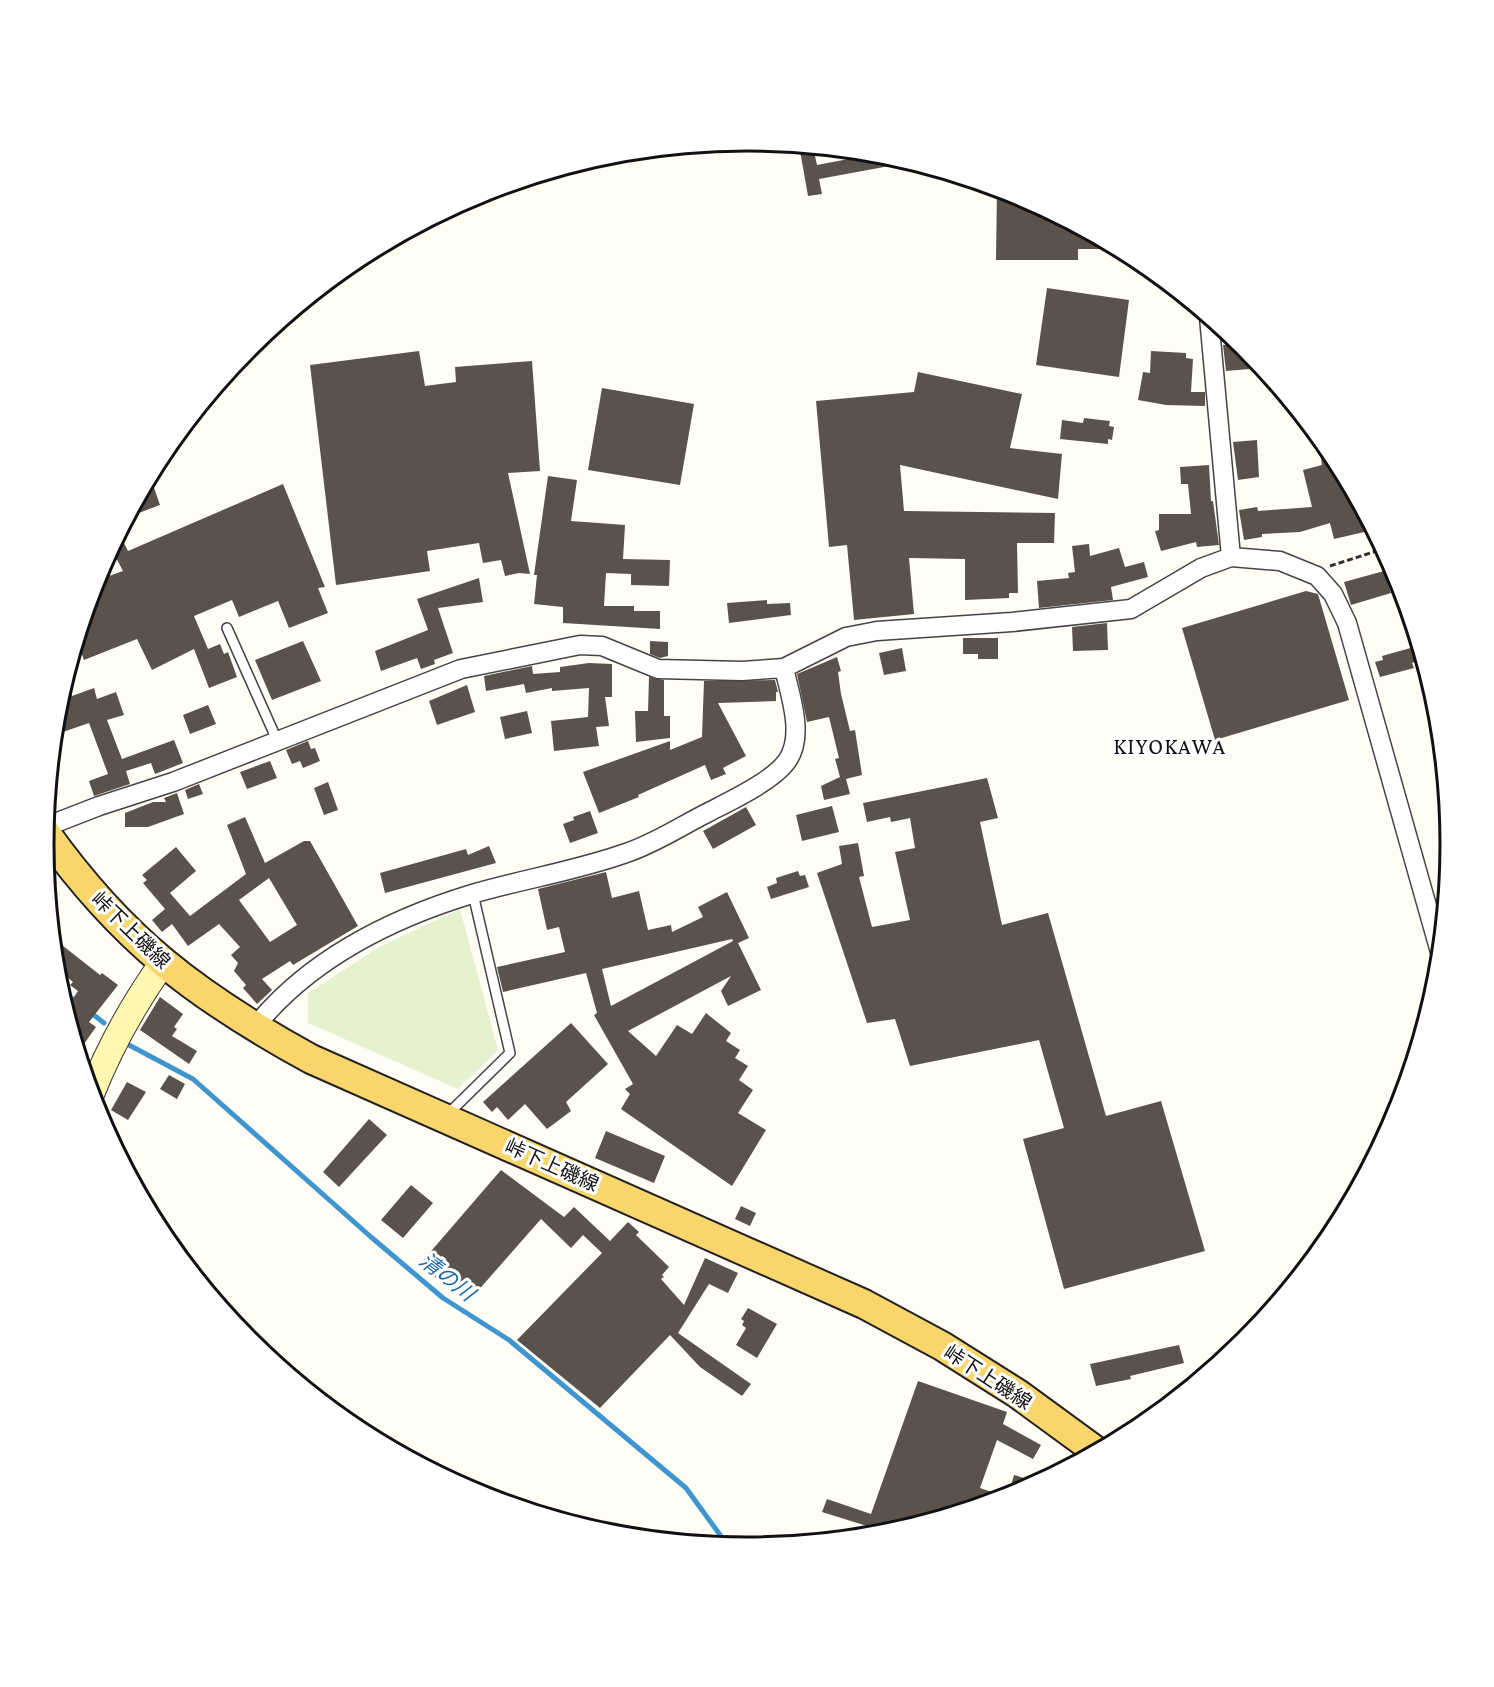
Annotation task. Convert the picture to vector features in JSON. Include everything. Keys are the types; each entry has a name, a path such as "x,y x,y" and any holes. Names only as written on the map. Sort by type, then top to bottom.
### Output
{"main road":[{"name":"峠下上磯線","path":"55,863 162,964 254,1028 311,1059 864,1304 942,1346 1018,1394 1090,1446"}],"street":[{"path":"1210,328 1232,557"},
{"path":"54,823 173,782 461,669 580,645 602,646 658,669 784,668 846,637 867,633 1024,621 1131,609 1201,568 1232,557 1280,561 1317,576 1333,594 1347,622 1434,932"},
{"path":"254,1028 268,1010 305,978 352,945 409,916 473,894 558,874 628,853 729,801 767,778 787,761 794,745 795,727 784,668"},
{"path":"96,1080 107,1053 132,1006 162,964"}],"lane":[{"path":"227,628 277,740"},
{"path":"445,1117 510,1053 473,894"}],"path":[{"path":"1317,576 1332,563 1375,551"}],"green space":[{"path":"460,909 498,1050 458,1089 308,1023 308,993 381,946"}],"building":[{"path":"800,153 815,154 817,165 851,159 890,166 819,179 822,194 808,196"},
{"path":"997,197 1054,222 1104,249 1078,249 1078,260 996,260"},
{"path":"1047,288 1129,300 1119,377 1036,365"},
{"path":"1228,344 1251,369 1226,371 1223,345"},
{"path":"419,351 425,386 456,382 455,367 532,361 540,471 508,473 530,574 519,573 505,576 501,560 483,563 479,543 427,551 430,571 336,585 310,365"},
{"path":"1151,351 1186,353 1186,358 1193,359 1191,392 1205,392 1205,406 1166,405 1138,400 1143,372 1150,373"},
{"path":"918,372 1022,394 1010,448 1062,454 1058,499 900,465 904,511 1055,513 1054,543 1017,543 1018,593 1009,593 1009,598 965,600 965,559 909,558 914,614 854,620 847,545 829,547 816,401 914,392"},
{"path":"602,388 694,404 680,485 588,470"},
{"path":"1084,418 1110,421 1109,426 1114,427 1112,440 1108,439 1108,444 1060,439 1062,420 1083,423"},
{"path":"1257,440 1259,477 1238,480 1233,442"},
{"path":"1320,454 1366,532 1334,539 1330,523 1300,532 1262,534 1262,537 1244,540 1239,510 1257,507 1258,511 1312,507 1303,470 1322,465"},
{"path":"1209,465 1211,501 1213,501 1219,545 1197,547 1196,542 1161,551 1155,531 1159,530 1159,514 1191,514 1188,484 1181,484 1180,467"},
{"path":"548,476 577,480 571,521 625,525 623,559 670,560 669,586 631,585 631,574 606,573 604,606 634,606 634,611 660,611 660,629 563,623 563,607 534,604 537,575 534,575"},
{"path":"283,484 325,587 318,588 328,613 289,628 278,601 239,617 232,600 194,616 208,649 220,644 224,654 228,652 237,677 209,688 194,649 152,670 137,639 84,660 81,653 107,578 123,571 116,558 123,541 128,551"},
{"path":"154,486 160,505 138,513"},
{"path":"1089,544 1090,556 1119,548 1125,567 1144,562 1148,577 1111,587 1113,600 1039,608 1037,581 1069,578 1068,573 1075,572 1072,546"},
{"path":"1384,571 1391,593 1351,605 1344,582"},
{"path":"479,578 483,602 438,608 453,653 434,660 435,664 421,669 417,658 381,671 375,651 428,630 417,599"},
{"path":"1306,591 1318,594 1349,700 1215,740 1182,628"},
{"path":"767,600 767,604 790,603 791,615 729,623 727,603"},
{"path":"1107,623 1108,650 1073,651 1072,627"},
{"path":"963,638 998,638 998,659 978,659 978,654 963,654"},
{"path":"303,641 321,681 272,700 255,660"},
{"path":"650,641 668,642 668,656 660,658 650,654"},
{"path":"902,648 906,671 884,675 879,653"},
{"path":"1411,648 1415,662 1412,663 1414,668 1380,677 1375,662 1383,660 1382,656"},
{"path":"837,657 841,671 838,672 841,694 850,731 855,730 862,775 846,779 850,794 824,800 821,786 840,777 835,759 839,758 829,717 807,722 797,674"},
{"path":"589,663 612,664 612,697 605,697 609,726 596,727 599,746 554,751 551,721 588,717 589,688 552,691 552,688 526,693 524,684 486,691 484,676 532,666 533,674 560,672 560,667"},
{"path":"649,677 664,680 664,716 670,716 670,738 636,742 635,711 648,711"},
{"path":"775,680 778,692 776,692 776,701 718,703 746,756 723,768 726,774 711,780 705,765 638,795 639,797 599,813 583,772 670,741 670,750 702,737 704,681"},
{"path":"467,685 475,712 437,725 429,701"},
{"path":"94,688 97,699 116,692 124,715 107,720 122,759 174,740 183,763 155,774 151,763 126,771 130,784 94,796 89,781 108,774 89,723 63,732 71,692 72,696"},
{"path":"208,705 216,724 190,734 183,715"},
{"path":"527,711 532,733 505,739 500,717"},
{"path":"308,741 311,749 315,748 320,761 303,768 300,761 292,764 286,750"},
{"path":"270,761 277,778 247,789 240,772"},
{"path":"987,778 998,818 980,822 1002,925 1048,913 1106,1116 1161,1101 1205,1251 1064,1289 1023,1139 1064,1128 1039,1040 910,1066 895,1019 867,1023 817,873 842,864 839,846 858,843 864,876 859,877 872,927 910,920 895,852 915,848 910,818 891,822 890,817 867,822 863,803"},
{"path":"328,782 338,810 324,815 314,788"},
{"path":"199,784 203,794 188,799 185,790"},
{"path":"177,793 184,814 148,827 125,827 125,813 153,802 166,802 164,798"},
{"path":"832,806 839,832 802,841 796,815"},
{"path":"746,807 756,825 713,849 703,831"},
{"path":"590,811 598,833 570,843 563,824 574,820 573,817"},
{"path":"245,817 265,863 304,841 310,841 358,926 293,965 290,961 262,979 272,990 257,1004 243,988 246,985 234,971 238,963 231,955 240,947 219,924 188,946 172,924 162,932 152,920 165,909 143,883 147,880 142,875 176,847 196,871 170,893 190,916 246,874 227,825","holes":["269,878 297,925 270,942 239,900"]},
{"path":"489,846 496,863 385,893 380,873 466,849 468,855"},
{"path":"798,871 800,876 805,875 809,887 771,899 767,887 777,883 776,878"},
{"path":"606,872 612,898 639,891 648,930 671,925 672,932 703,917 698,907 727,892 749,938 738,943 761,990 728,1006 721,991 731,976 628,1031 656,1056 677,1025 692,1034 706,1013 731,1033 726,1041 740,1050 735,1058 748,1066 739,1080 753,1090 738,1113 766,1130 732,1186 621,1109 630,1094 625,1089 633,1084 594,1015 597,1013 586,973 503,992 497,967 565,952 559,927 547,930 538,889","holes":["732,939 733,941 611,1006 602,969"]},
{"path":"62,945 100,975 102,973 118,985 89,1022 96,1027 84,1044 72,1000 78,991 70,985 73,982 67,977"},
{"path":"160,997 183,1014 174,1027 177,1029 172,1036 197,1051 189,1064 140,1030"},
{"path":"571,1023 608,1064 566,1102 571,1111 547,1129 525,1104 508,1120 497,1107 492,1112 483,1102"},
{"path":"169,1075 185,1084 177,1099 160,1089"},
{"path":"127,1082 146,1092 128,1120 111,1110"},
{"path":"369,1119 387,1135 339,1187 323,1172"},
{"path":"606,1131 665,1156 654,1183 595,1158"},
{"path":"501,1170 564,1217 574,1207 610,1241 628,1222 639,1232 636,1235 669,1267 661,1279 684,1305 705,1258 738,1273 728,1293 709,1284 678,1333 751,1384 742,1396 700,1367 670,1335 600,1408 517,1340 602,1253 583,1235 571,1248 541,1219 468,1302 444,1280 442,1283 420,1264"},
{"path":"411,1185 433,1203 403,1238 381,1220"},
{"path":"741,1206 756,1213 750,1226 735,1219"},
{"path":"748,1308 777,1324 757,1358 736,1345 746,1328 742,1325 744,1321 741,1319"},
{"path":"1179,1345 1184,1363 1130,1376 1131,1379 1096,1386 1090,1364"},
{"path":"918,1381 1007,1412 1003,1424 1041,1445 1033,1459 997,1440 980,1488 991,1492 970,1500 926,1513 866,1526 822,1512 827,1499 871,1514"},
{"path":"1014,1475 1025,1478 1012,1484"}],"waterway":[{"name":"清の川","path":"72,999 78,1003"},
{"name":"清の川","path":"90,1012 104,1023"},
{"name":"清の川","path":"129,1045 193,1079 443,1298 509,1340 686,1488 721,1536"}],"district":[{"name":"KIYOKAWA","path":"1170,746"}]}
